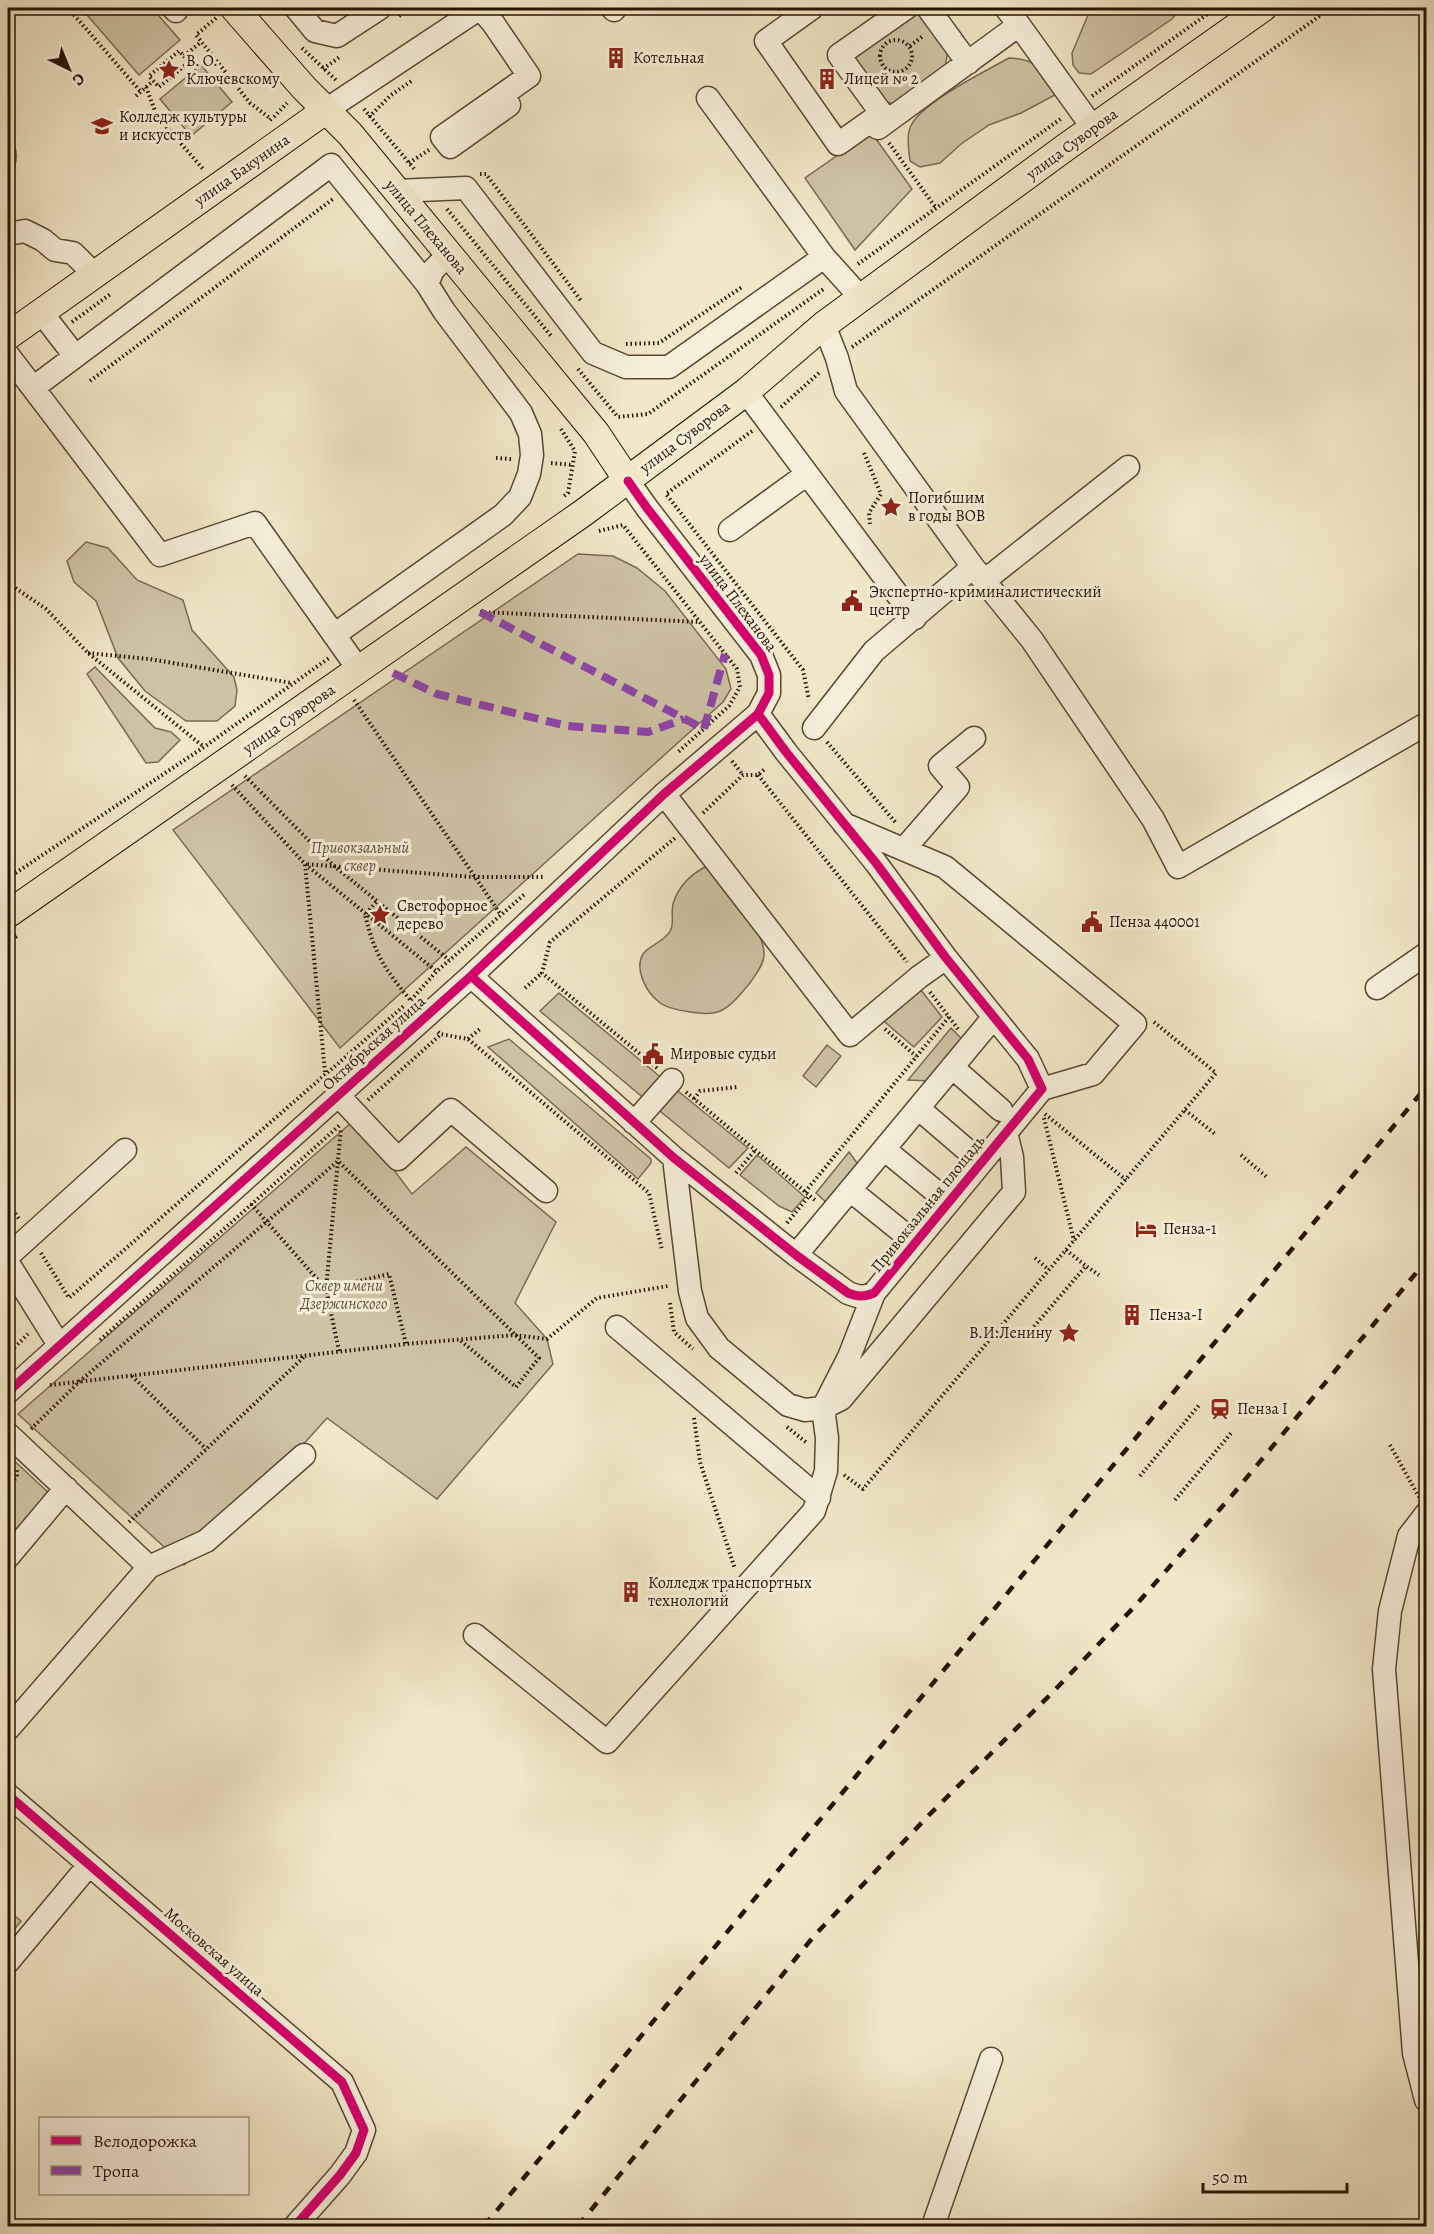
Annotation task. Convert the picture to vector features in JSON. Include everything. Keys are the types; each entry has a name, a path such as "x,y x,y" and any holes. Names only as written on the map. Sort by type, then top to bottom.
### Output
{"main road":[{"name":"улица Плеханова","path":"231,9 350,134 596,433 628,481"},
{"name":"улица Суворова","path":"8,914 628,481 746,392 824,325 861,298 1085,117 1251,11"},
{"name":"улица Бакунина","path":"8,336 49,322 104,283 326,110"}],"street":[{"path":"296,8 315,31 337,36 380,8"},
{"path":"812,8 766,40 838,144 882,121 968,63 1013,16 1085,117"},
{"path":"882,121 839,55 906,8"},
{"path":"928,8 968,63"},
{"path":"472,14 529,76 442,137 450,147 509,105"},
{"name":"улица Бакунина","path":"326,110 472,14"},
{"path":"708,98 824,256 861,298"},
{"path":"33,388 332,165 427,284 444,311 520,413 530,434 532,455 529,474 520,497 503,514 339,642"},
{"path":"396,191 466,188 594,352 626,367 669,367 824,256"},
{"path":"8,234 25,231 55,249 73,253 104,283"},
{"path":"427,284 433,270 449,254"},
{"path":"49,322 75,356"},
{"path":"824,325 837,358 846,391 979,574 1039,650 1153,819 1178,867 1426,724"},
{"path":"8,355 160,555 255,523 359,670"},
{"path":"746,392 915,618"},
{"path":"814,728 874,651 915,618 1128,468"},
{"path":"730,530 807,474"},
{"name":"улица Плеханова","path":"628,481 646,508 761,655 769,675 769,693 758,714"},
{"path":"758,714 844,824 876,863 946,958 1028,1059 1042,1089 1093,1074 1135,1024 945,867 844,824"},
{"name":"Октябрьская улица","path":"8,1392 338,1095 418,1008 471,976 664,794 758,714"},
{"path":"904,849 958,787 940,766 974,738"},
{"path":"664,794 850,1035 919,977 946,958"},
{"path":"1377,988 1426,954"},
{"name":"Привокзальная площадь","path":"471,976 674,1158 796,1255 848,1293 857,1296 866,1297 874,1293 1042,1089"},
{"path":"796,1255 993,1018"},
{"path":"952,1067 1001,1110"},
{"path":"634,1123 672,1080"},
{"path":"338,1095 398,1159 451,1110 546,1191"},
{"path":"918,1108 968,1151"},
{"path":"674,1158 690,1291 697,1318 719,1348 788,1405 805,1410 823,1408 841,1399 1014,1192 1012,1157 1006,1133"},
{"path":"884,1149 935,1191"},
{"path":"8,1256 125,1150"},
{"path":"850,1190 902,1232"},
{"path":"8,1263 59,1345"},
{"path":"475,1635 607,1742 814,1511 826,1471 827,1438 823,1408 849,1357 874,1293"},
{"path":"617,1327 819,1498"},
{"path":"13,1438 149,1567"},
{"path":"9,1725 149,1567 206,1541 304,1455"},
{"path":"8,1557 66,1488"},
{"path":"1424,1508 1408,1536 1390,1611 1384,1669 1426,2100"},
{"name":"Московская улица","path":"8,1795 342,2082 364,2130 356,2153 340,2175 295,2226"},
{"path":"8,1962 89,1865"},
{"path":"933,2226 991,2059"}],"path":[{"path":"68,8 141,92"},
{"path":"472,14 515,8"},
{"path":"573,362 618,417 648,414 936,208 1085,117 1216,8"},
{"path":"666,494 767,420 837,358 861,340 1331,8"},
{"path":"231,9 196,35 250,103"},
{"path":"901,40 912,51 912,62 900,72 889,70 882,63 880,52 891,41 901,40"},
{"path":"183,56 201,42"},
{"path":"179,51 183,56 189,62 159,87 149,76 179,51"},
{"path":"323,68 370,116 558,344"},
{"path":"350,134 391,95 418,76"},
{"path":"136,96 153,81"},
{"path":"146,87 157,116 203,169"},
{"path":"882,121 936,208"},
{"path":"476,175 486,174 585,306"},
{"path":"90,381 350,186"},
{"path":"49,322 104,283"},
{"path":"625,344 659,343 744,286"},
{"path":"858,350 861,340"},
{"path":"558,425 575,451 568,493 559,500"},
{"path":"860,444 880,494 869,513 870,530"},
{"path":"623,525 737,669 740,687 729,706 670,760"},
{"path":"8,584 46,609 88,653 204,747"},
{"path":"480,612 701,622"},
{"path":"8,878 204,747 292,683 339,642"},
{"path":"88,653 149,659 292,683"},
{"path":"354,700 501,915"},
{"path":"731,761 742,775"},
{"path":"525,988 542,973 550,942 689,826 742,775 758,775 766,768"},
{"path":"244,775 333,865 449,960"},
{"path":"758,775 962,1034"},
{"path":"231,784 305,864 436,972"},
{"path":"305,864 473,877 544,877"},
{"path":"305,864 326,1073"},
{"path":"536,885 552,869"},
{"path":"69,1299 326,1073 418,1008 436,972 527,892"},
{"path":"365,915 376,902"},
{"path":"365,915 372,943 385,969 418,1008"},
{"path":"542,973 756,1149 817,1203"},
{"path":"871,1017 916,1056"},
{"path":"805,1192 875,1102 949,1017"},
{"path":"468,1039 481,1028"},
{"path":"354,1112 440,1034 468,1039 650,1193 663,1253"},
{"path":"694,1099 700,1091 737,1087"},
{"path":"1185,1110 1215,1134"},
{"path":"1074,1241 1042,1111 1126,1180"},
{"path":"96,1343 342,1123 326,1289 339,1351"},
{"path":"735,1173 756,1149"},
{"path":"1241,1155 1268,1178"},
{"path":"13,1438 338,1161"},
{"path":"338,1161 539,1359 516,1387 459,1340"},
{"path":"775,1238 809,1196"},
{"path":"252,1204 326,1289"},
{"path":"1066,1250 1099,1275"},
{"path":"1035,1258 1049,1270"},
{"path":"1030,1330 1086,1266"},
{"path":"326,1289 389,1274 406,1344"},
{"path":"58,1378 50,1385 406,1344 514,1335 547,1339 597,1298 668,1286 666,1275"},
{"path":"8,1354 29,1335"},
{"path":"115,1534 306,1355"},
{"path":"131,1375 206,1449"},
{"path":"690,1390 700,1462 741,1592"},
{"path":"1140,1476 1200,1404"},
{"path":"1175,1500 1232,1432"},
{"path":"1390,1444 1424,1508"}],"green space":[{"path":"81,8 152,8 180,40 139,75"},
{"path":"1091,8 1181,8 1172,19 1091,74 1079,73 1073,65 1072,53"},
{"path":"907,11 921,12 948,49 945,68 896,104 880,101 852,65 853,50"},
{"path":"1009,58 1025,60 1041,69 1056,86 1055,95 1021,113 989,125 961,144 940,163 920,167 910,161 908,136 916,119 954,89"},
{"path":"201,65 232,102 191,136 160,99"},
{"path":"8,132 15,146 16,158 8,185"},
{"path":"871,132 912,189 855,250 805,178"},
{"path":"86,542 108,548 137,580 183,600 192,630 234,677 237,690 235,706 217,721 186,721 145,691 118,658 96,601 74,582 67,561"},
{"name":"Привокзальный сквер","path":"578,554 613,556 637,568 665,591 726,669 731,689 723,702 340,1048 173,830"},
{"path":"95,667 155,728 171,732 180,740 158,762 146,763 87,674"},
{"path":"705,867 738,895 758,931 764,955 759,970 750,983 729,1006 715,1013 679,1010 659,1002 646,986 640,966 643,954 669,933 673,904 681,887"},
{"path":"917,985 942,1017 914,1047 879,1017"},
{"path":"559,993 664,1080 646,1100 540,1011"},
{"path":"951,1028 961,1038 961,1045 931,1081 908,1080"},
{"path":"509,1039 651,1159 651,1163 638,1179 488,1047"},
{"path":"827,1045 841,1056 816,1087 803,1076"},
{"path":"673,1087 748,1148 729,1168 655,1107"},
{"name":"Сквер имени Дзержинского","path":"352,1122 383,1156 412,1194 466,1147 556,1222 515,1303 547,1339 553,1364 437,1499 327,1418 229,1527 184,1565 18,1414"},
{"path":"849,1152 860,1167 829,1205 816,1193"},
{"path":"757,1155 805,1197 792,1212 779,1206 740,1175"},
{"path":"8,1455 51,1495 8,1544"},
{"path":"8,1910 21,1921 8,1937"}],"railway":[{"path":"484,2226 1426,1087"},
{"path":"578,2226 814,1936 929,1815 1050,1695 1136,1605 1234,1493 1426,1261"}],"marked path":[{"path":"480,612 704,729 725,654"},
{"path":"393,673 437,694 567,726 648,732 684,719"}],"cycle path":[{"path":"8,1392 471,976 664,794 758,714 769,693 769,675 761,655 628,481"},
{"path":"471,976 674,1158 796,1255 848,1293 861,1296 874,1293 1042,1089 1028,1059 946,958 876,863 758,714"},
{"path":"8,1795 342,2082 364,2130 356,2153 340,2175 295,2226"}],"place":[{"name":"Котельная","path":"616,58"},
{"name":"В. О. Ключевскому","path":"169,70"},
{"name":"Лицей № 2","path":"827,79"},
{"name":"Колледж культуры и искусств","path":"102,126"},
{"name":"Погибшим в годы ВОВ","path":"891,507"},
{"name":"Экспертно-криминалистический центр","path":"852,601"},
{"name":"Светофорное дерево","path":"380,915"},
{"name":"Пенза 440001","path":"1092,922"},
{"name":"Мировые судьи","path":"653,1054"},
{"name":"Пенза-1","path":"1146,1229"},
{"name":"Пенза-I","path":"1132,1315"},
{"name":"В.И.Ленину","path":"1069,1333"},
{"name":"Пенза I","path":"1220,1409"},
{"name":"Колледж транспортных технологий","path":"631,1592"}]}
